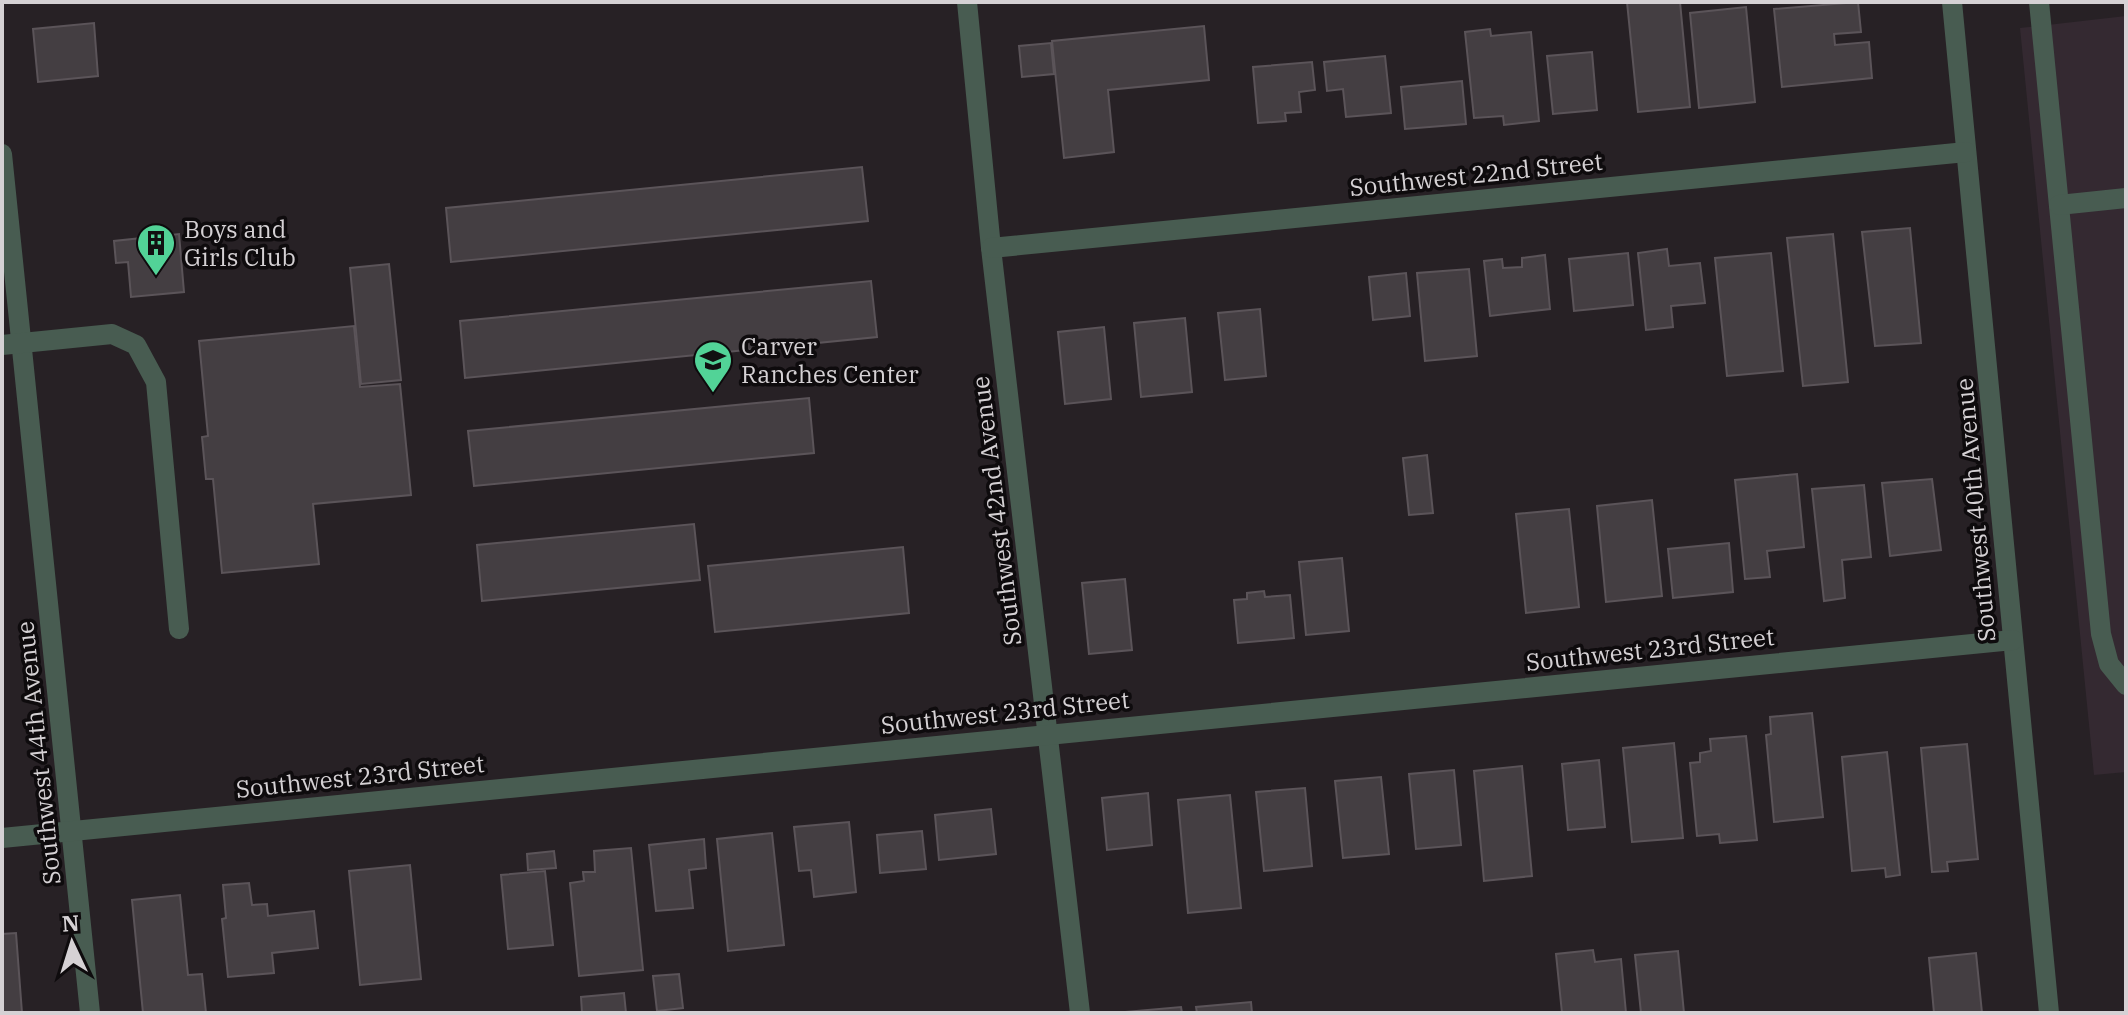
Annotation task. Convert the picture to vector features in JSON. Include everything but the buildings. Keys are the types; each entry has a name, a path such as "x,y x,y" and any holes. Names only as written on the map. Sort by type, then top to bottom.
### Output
{"street":[{"name":"Southwest 42nd Avenue","path":"967,2 991,248 1080,1013"},
{"name":"Southwest 40th Avenue","path":"1952,2 2049,1013"},
{"path":"2039,2 2101,634 2109,664 2126,685"},
{"name":"Southwest 22nd Street","path":"991,248 1966,152"},
{"name":"Southwest 44th Avenue","path":"2,154 90,1013"},
{"path":"2059,205 2126,198"},
{"path":"2,345 112,334 136,345 156,382 179,629"},
{"name":"Southwest 23rd Street","path":"2,838 2013,640"}],"shaded area":[{"path":"2126,16 2126,772 2094,775 2020,28"}],"place":[{"name":"Boys and Girls Club","path":"156,277"},
{"name":"Carver Ranches Center","path":"713,394"}]}
